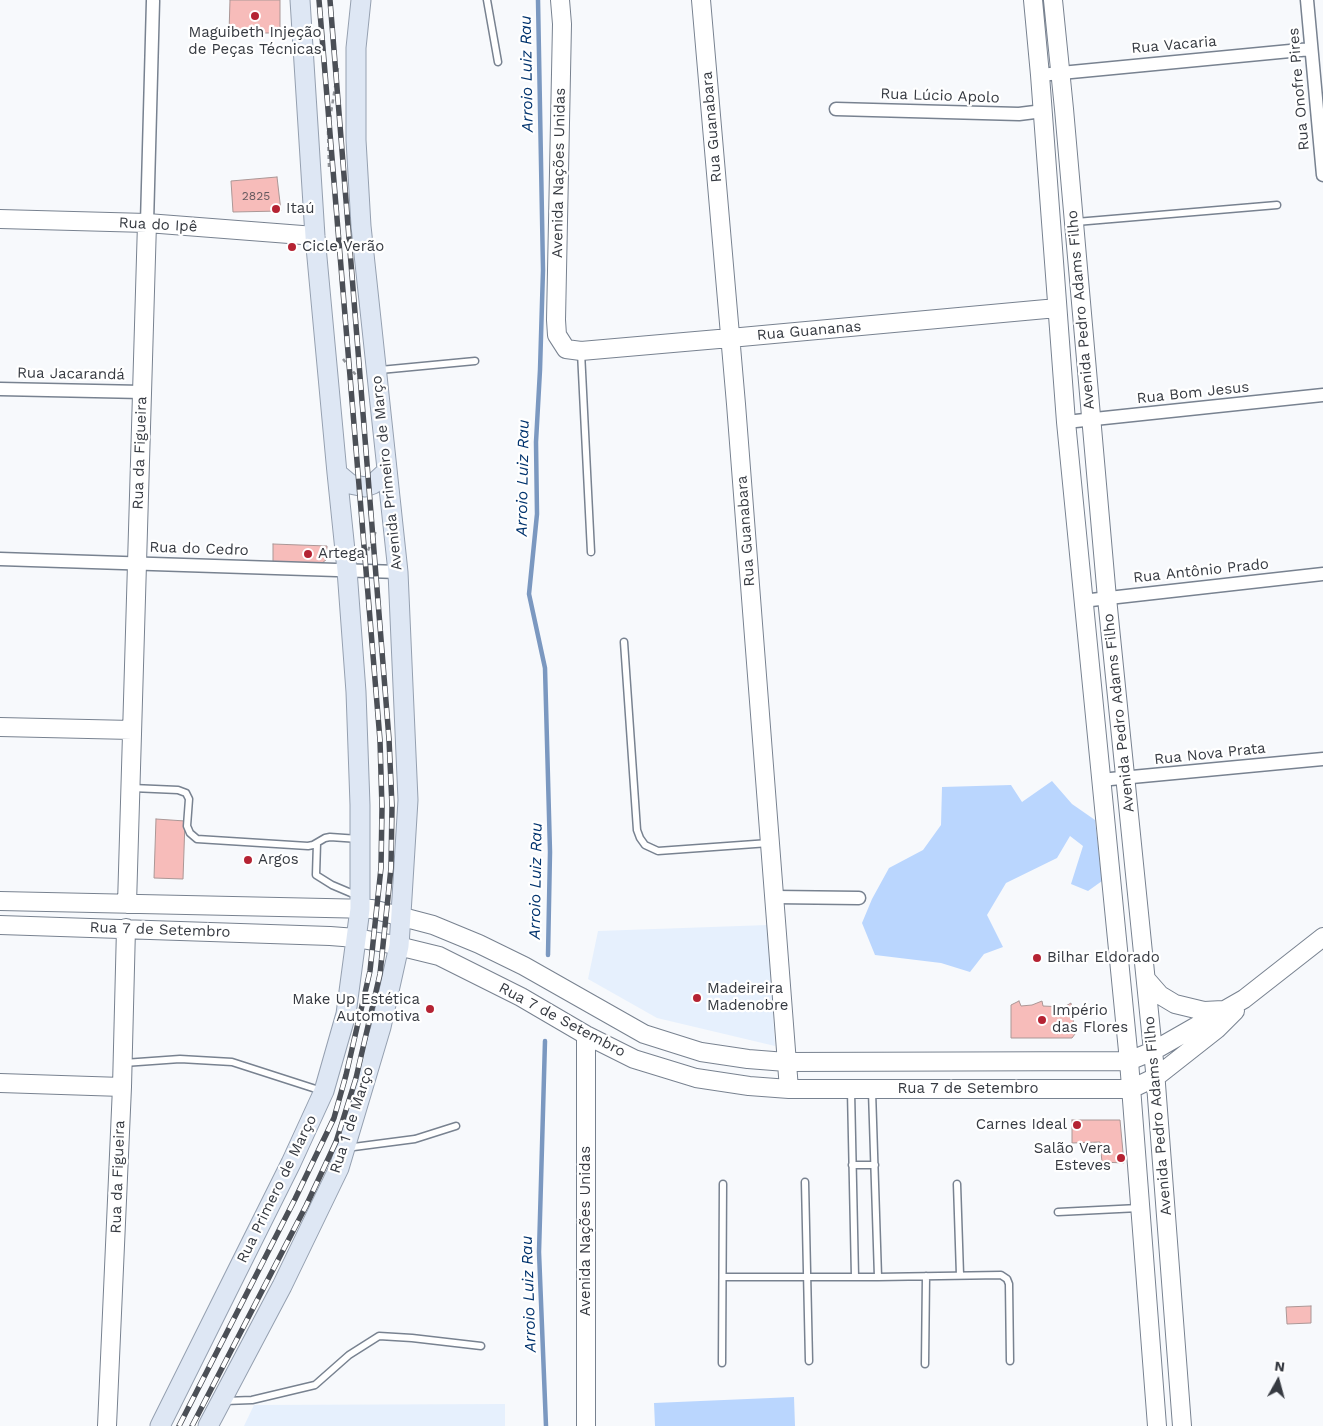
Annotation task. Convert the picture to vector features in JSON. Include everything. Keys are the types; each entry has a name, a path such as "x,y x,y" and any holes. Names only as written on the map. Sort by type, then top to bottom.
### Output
{"main road":[{"path":"300,0 315,236 348,570 356,692 360,839 360,903 356,938"},
{"name":"Avenida Primeiro de Março","path":"360,0 356,48 356,140 360,226 398,572 408,800 399,946"},
{"name":"Avenida Nações Unidas","path":"560,0 562,34 556,320 557,335 563,345"},
{"name":"Rua Guanabara","path":"701,0 730,338 788,1089"},
{"name":"Avenida Pedro Adams Filho","path":"1033,0 1082,600 1129,1061 1157,1426"},
{"name":"Avenida Pedro Adams Filho","path":"1053,0 1107,598 1156,1077 1182,1426"},
{"name":"Rua do Ipê","path":"0,219 147,223 315,236"},
{"name":"Rua da Figueira","path":"127,904 147,223"},
{"name":"Rua Guananas","path":"563,345 566,349 581,350 1057,308"},
{"path":"337,473 350,484 364,487 373,484 387,471"},
{"path":"0,727 132,730"},
{"name":"Rua 7 de Setembro","path":"0,901 127,904 360,903 372,909 433,925 480,944 524,966 644,1034 701,1052 786,1062 1129,1061 1153,1051 1244,999"},
{"name":"Rua 7 de Setembro","path":"0,925 126,928 356,938 399,946 439,956 521,997 586,1036 634,1059 696,1078 749,1086 788,1089 1131,1089 1156,1077 1217,1029 1234,1013 1244,999"},
{"name":"Rua da Figueira","path":"108,1426 123,1064 126,928"},
{"path":"1244,999 1323,937"},
{"name":"Rua Primero de Março","path":"160,1426 292,1163 324,1092 346,1014 356,938"},
{"name":"Rua 1 de Março","path":"221,1402 282,1286 339,1168 381,1026 399,946"},
{"path":"1146,979 1160,995 1175,1004 1204,1011 1224,1010"},
{"name":"Avenida Nações Unidas","path":"586,1036 586,1426"},
{"path":"0,1083 122,1087"},
{"path":"208,1426 221,1402"}],"street":[{"name":"Rua Onofre Pires","path":"1307,0 1323,175"},
{"name":"Rua da Figueira","path":"147,223 153,1"},
{"name":"Rua Vacaria","path":"1040,75 1312,49"},
{"name":"Rua Lúcio Apolo","path":"836,109 1019,114 1043,111"},
{"name":"Rua Jacarandá","path":"0,388 142,392"},
{"name":"Rua Bom Jesus","path":"1066,422 1323,395"},
{"name":"Rua do Cedro","path":"0,559 398,572"},
{"name":"Rua Antônio Prado","path":"1082,600 1323,574"},
{"name":"Rua Nova Prata","path":"1100,780 1323,759"},
{"path":"774,897 859,898"}],"lane":[{"path":"487,0 498,62"},
{"path":"1074,222 1277,205"},
{"path":"581,350 592,552"},
{"path":"376,370 475,361"},
{"path":"624,642 637,830 645,845 658,851 770,843"},
{"path":"130,788 178,790 186,793 189,799 187,826 190,833 197,839 308,846 330,837 360,839"},
{"path":"317,843 316,875 360,903"},
{"path":"123,1064 180,1059 232,1062 324,1092"},
{"path":"851,1089 856,1277"},
{"path":"872,1089 878,1277"},
{"path":"345,1148 415,1140 456,1126"},
{"path":"852,1166 875,1165"},
{"path":"806,1182 809,1361"},
{"path":"722,1363 723,1184"},
{"path":"957,1184 960,1275"},
{"path":"1058,1212 1140,1208"},
{"path":"723,1277 1001,1275 1007,1279 1009,1284 1010,1361"},
{"path":"925,1364 926,1276"},
{"path":"221,1402 252,1400 315,1385 349,1354 379,1336 480,1346"}],"shaded area":[{"path":"1052,781 1072,804 1095,820 1102,881 1088,891 1071,884 1083,846 1070,836 1057,858 1006,883 987,915 1003,947 984,954 970,972 941,963 875,955 862,923 872,899 889,868 923,850 941,825 942,787 1011,785 1022,802"},
{"name":"Madeireira Madenobre","path":"768,925 775,1046 657,1018 588,979 598,931"},
{"path":"794,1397 795,1426 655,1426 654,1403"},
{"path":"505,1404 505,1426 244,1426 254,1405"}],"building":[{"name":"Maguibeth Injeção de Peças Técnicas","path":"230,0 280,0 280,33 229,33"},
{"path":"277,177 281,211 233,212 231,181"},
{"path":"273,544 327,546 327,559 321,564 273,563"},
{"path":"156,819 185,821 183,879 154,878"},
{"name":"Império das Flores","path":"1019,1001 1021,1006 1032,1005 1042,1001 1043,1006 1064,1007 1071,1003 1075,1034 1072,1038 1011,1038 1011,1005"},
{"path":"1072,1120 1120,1120 1124,1163 1102,1162 1100,1142 1072,1143"},
{"path":"1311,1306 1311,1323 1287,1324 1286,1307"}],"waterway":[{"name":"Arroio Luiz Rau","path":"538,0 543,270 536,442 537,514 529,594 545,668 550,852 548,955"},
{"name":"Arroio Luiz Rau","path":"545,1041 539,1252 546,1426"}],"railway":[{"path":"179,1426 295,1199 334,1118 370,971 381,868 380,740 319,0"},
{"path":"192,1426 306,1206 336,1142 356,1078 380,974 391,868 392,806 389,739 330,0"}],"place":[{"name":"Maguibeth Injeção de Peças Técnicas","path":"255,16"},
{"name":"Itaú","path":"276,209"},
{"name":"Cicle Verão","path":"292,247"},
{"name":"Artega","path":"308,554"},
{"name":"Argos","path":"248,860"},
{"name":"Bilhar Eldorado","path":"1037,958"},
{"name":"Madeireira Madenobre","path":"697,998"},
{"name":"Make Up Estética Automotiva","path":"430,1009"},
{"name":"Império das Flores","path":"1042,1020"},
{"name":"Carnes Ideal","path":"1077,1125"},
{"name":"Salão Vera Esteves","path":"1121,1158"}]}
